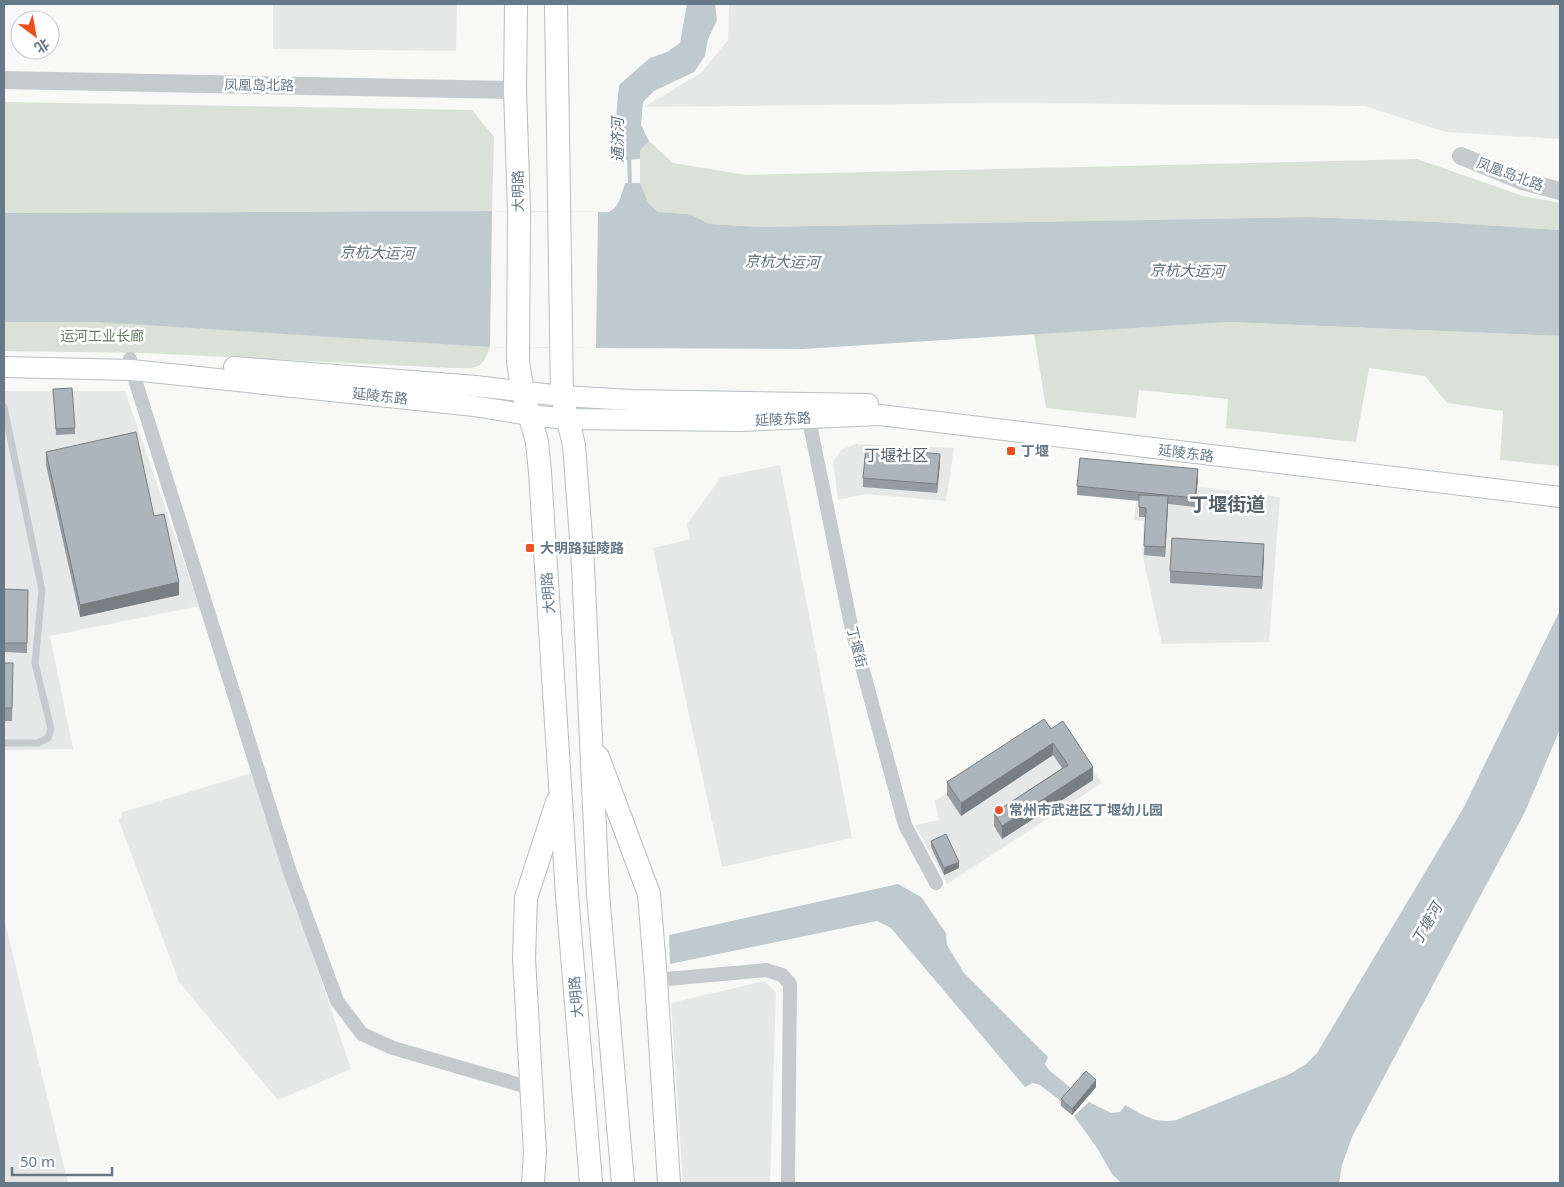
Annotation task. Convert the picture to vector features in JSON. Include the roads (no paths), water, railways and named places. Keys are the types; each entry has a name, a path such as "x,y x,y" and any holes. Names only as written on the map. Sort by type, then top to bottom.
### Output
{"main road":[{"name":"大明路","path":"516,4 518,362 523,392 536,442 540,472 567,895 591,1183"},
{"path":"556,4 562,396 574,445 583,566 598,894 623,1183"},
{"name":"延陵东路","path":"4,356 476,386 562,396 880,415 1560,497"},
{"name":"延陵东路","path":"4,367 131,365 567,419 740,421 807,410 926,407 1265,452 1560,486"},
{"path":"590,735 649,894 669,1183"},
{"path":"533,1183 535,1152 524,958 526,898 561,789"}],"street":[{"name":"凤凰岛北路","path":"4,80 515,90"},
{"name":"凤凰岛北路","path":"1461,156 1522,181 1560,191"},
{"path":"131,365 289,869 336,1000 362,1034 393,1048 531,1088"},
{"name":"丁堰街","path":"807,410 852,630 905,824 936,883"},
{"path":"656,980 766,970 782,975 790,984 788,1183"}],"lane":[{"path":"4,407 42,590 35,663 51,729 48,738 38,743 4,743"}],"water":[{"path":"687,4 715,4 717,20 708,39 705,56 694,72 654,91 643,102 641,125 649,141 640,150 640,159 626,160 623,149 614,142 619,85 650,58 667,52 680,43"},
{"name":"京杭大运河","path":"625,183 640,183 649,204 658,212 689,214 710,224 763,227 1308,217 1437,222 1560,230 1560,336 1229,322 803,349 596,348 490,347 97,322 4,322 4,213 609,212 618,203"},
{"name":"丁塘河","path":"1560,610 1560,729 1525,812 1352,1137 1342,1165 1339,1183 1121,1183 1112,1174 1097,1148 1074,1116 1089,1102 1111,1113 1120,1112 1125,1105 1155,1120 1176,1120 1290,1074 1306,1064 1317,1053 1464,807"},
{"path":"898,884 921,897 946,933 947,945 964,973 1048,1057 1045,1064 1049,1070 1072,1089 1062,1102 1040,1085 1033,1083 1025,1087 891,928 877,921 670,964 669,935"}],"waterway":[{"name":"通济河","path":"629,155 630,188"}],"place":[{"name":"丁堰","path":"1011,451"},
{"name":"大明路延陵路","path":"530,548"},
{"name":"常州市武进区丁堰幼儿园","path":"999,810"}],"district":[{"name":"丁堰社区","path":"896,455"},
{"name":"丁堰街道","path":"1227,504"}],"park label":[{"name":"运河工业长廊","path":"102,336"}]}
